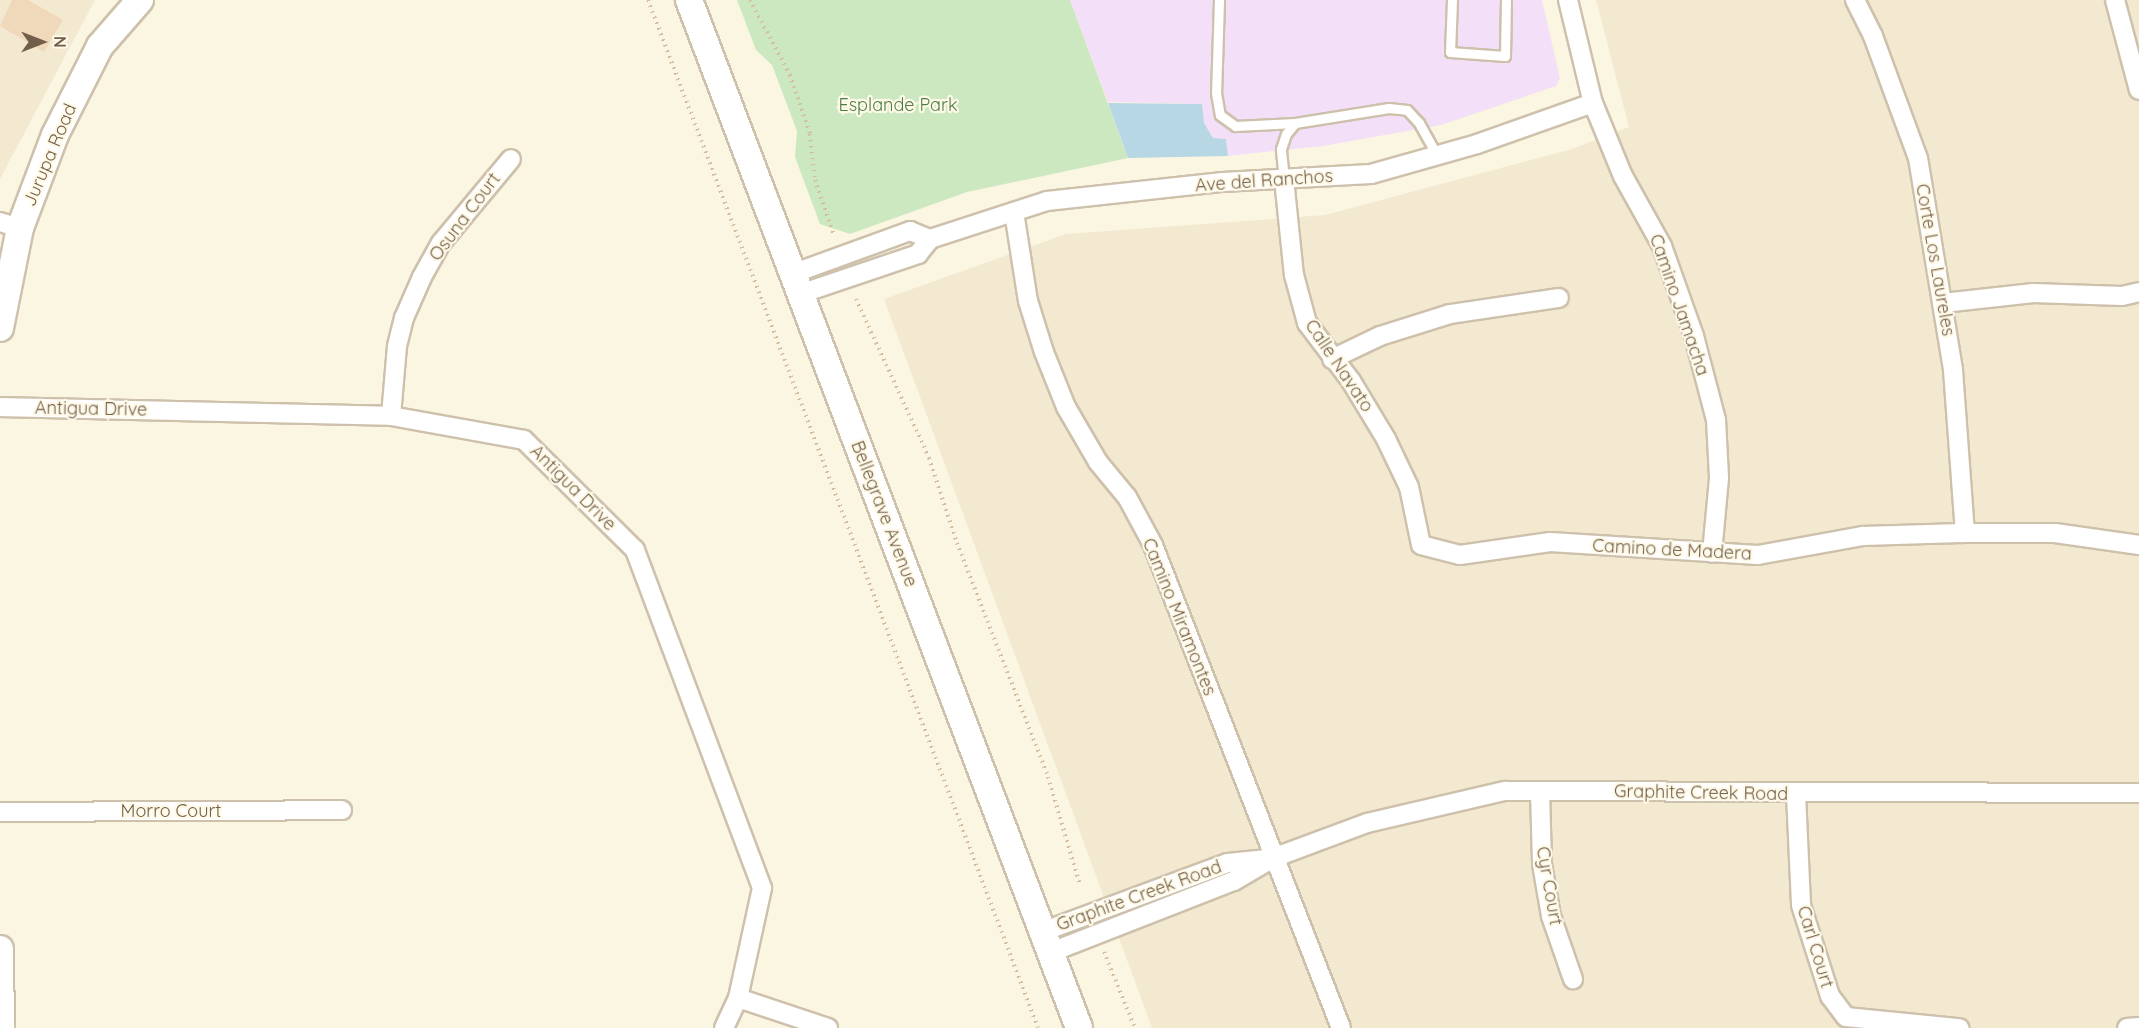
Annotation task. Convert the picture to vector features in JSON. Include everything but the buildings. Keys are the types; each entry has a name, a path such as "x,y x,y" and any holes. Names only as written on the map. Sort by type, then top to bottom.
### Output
{"main road":[{"name":"Jurupa Road","path":"0,328 10,225 100,46 140,0"},
{"name":"Bellegrave Avenue","path":"689,0 1079,1028"},
{"path":"0,949 1,1028"}],"street":[{"name":"Camino Jamacha","path":"1568,0 1593,103 1623,176 1662,246 1694,336 1713,410 1719,478 1712,554"},
{"name":"Corte Los Laureles","path":"1855,0 1873,36 1918,158 1953,370 1965,533"},
{"path":"2115,0 2139,90"},
{"name":"Ave del Ranchos","path":"796,284 910,231 930,239 1047,201 1284,179 1371,174 1437,156 1593,103"},
{"name":"Osuna Court","path":"392,416 398,346 404,318 422,277 441,243 511,159"},
{"name":"Calle Navato","path":"1284,179 1294,275 1306,323 1351,381 1386,439 1409,488 1422,545"},
{"name":"Camino Miramontes","path":"1014,212 1028,301 1048,363 1066,407 1098,462 1127,497 1153,545 1341,1028"},
{"path":"1943,303 2033,293 2122,296 2139,292"},
{"path":"1332,359 1380,336 1450,314 1559,298"},
{"name":"Antigua Drive","path":"0,407 392,416 524,440 635,550 762,888 738,998 724,1028"},
{"name":"Camino de Madera","path":"1422,545 1460,555 1550,542 1712,554 1758,555 1863,536 1965,533 2055,533 2139,545"},
{"name":"Graphite Creek Road","path":"1046,943 1234,880 1273,858 1367,824 1441,804 1505,791 1796,795 2139,793"},
{"name":"Cyr Court","path":"1540,791 1542,864 1551,916 1573,979"},
{"name":"Carl Court","path":"1796,795 1801,905 1830,996 1845,1017 1959,1028"},
{"name":"Morro Court","path":"0,812 342,810"},
{"path":"738,998 828,1028"},
{"path":"2127,1028 2139,1028"}],"lane":[{"path":"1219,0 1216,93 1220,115 1234,126 1295,123 1389,108 1407,110 1419,123 1437,156"},
{"path":"1452,0 1450,52 1505,56 1506,0"},
{"path":"1284,179 1281,149 1286,134 1295,123"}],"path":[{"path":"648,0 1038,1028"},
{"path":"750,0 790,75 810,134 815,180 833,233"},
{"path":"856,299 928,458 957,543 1048,777 1080,885"},
{"path":"1104,952 1135,1028"}],"shaded area":[{"path":"0,0 95,0 0,179"},
{"path":"1070,0 1542,0 1560,78 1556,86 1441,125 1323,146 1228,156 1226,139 1213,138 1204,123 1202,104 1108,102"},
{"path":"1596,0 2139,0 2139,1028 1152,1028 884,299 1066,234 1325,215 1572,149 1629,127"}],"green space":[{"name":"Esplande Park","path":"737,0 1070,0 1128,158 967,192 850,234 820,224 795,157 797,131 772,65 756,50"}],"water":[{"path":"1108,103 1202,104 1204,123 1213,138 1226,139 1228,156 1128,158"}]}
